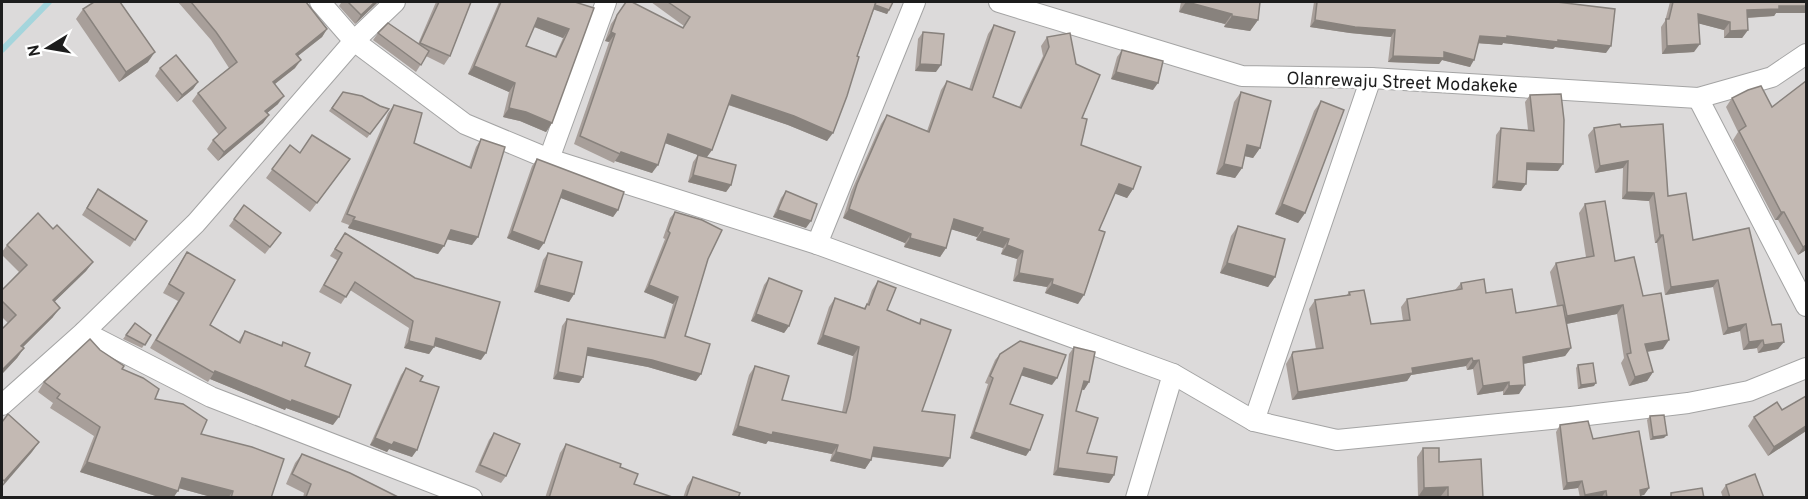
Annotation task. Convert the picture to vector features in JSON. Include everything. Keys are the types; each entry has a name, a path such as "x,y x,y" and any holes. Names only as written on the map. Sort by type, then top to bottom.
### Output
{"street":[{"path":"320,2 354,41 465,124 549,159 817,244 1173,374 1254,422 1337,440 1360,438 1688,403 1749,391 1806,368"},
{"path":"2,405 84,332 195,224 354,41 395,2"},
{"path":"549,159 606,2"},
{"path":"817,244 915,2"},
{"name":"Olanrewaju Street Modakeke","path":"999,2 1242,76 1371,78 1698,98 1772,77 1806,54"},
{"path":"1254,422 1371,78"},
{"path":"1698,98 1806,306"},
{"path":"84,332 211,397 472,498"},
{"path":"1136,498 1173,374"}],"shaded area":[{"path":"2,2 1806,2 1806,497 2,497"}],"building":[{"path":"94,2 120,2 155,52 126,72 83,9"},
{"path":"191,2 306,2 327,29 296,54 301,60 273,82 284,96 265,111 269,115 224,152 213,140 226,128 198,93 237,62"},
{"path":"348,2 375,2 361,15"},
{"path":"439,2 471,2 450,56 420,43"},
{"path":"501,2 575,2 594,8 552,123 526,112 509,108 515,83 474,66","holes":["538,18 569,29 556,57 526,46"]},
{"path":"626,2 632,2 683,28 690,17 668,2 876,2 833,133 794,116 732,95 712,150 668,134 658,165 621,152 620,154 580,136 615,34 611,32 617,15"},
{"path":"876,2 893,2 889,10 875,5"},
{"path":"1187,2 1260,2 1258,20 1232,16 1232,14"},
{"path":"1317,2 1557,2 1615,9 1611,46 1507,36 1507,38 1480,36 1474,60 1444,52 1444,58 1393,56 1395,30 1355,27 1315,20"},
{"path":"1673,2 1806,2 1806,6 1779,6 1779,9 1747,10 1748,30 1730,31 1730,22 1698,14 1700,44 1667,46 1666,19 1669,19"},
{"path":"388,23 429,51 421,65 378,33"},
{"path":"994,25 1015,32 993,97 1021,108 1049,47 1047,37 1070,33 1076,64 1100,75 1082,118 1087,119 1081,145 1141,167 1133,189 1119,184 1099,230 1105,232 1084,295 1052,284 1053,279 1019,273 1023,251 1007,245 1009,239 982,231 983,228 954,219 946,248 910,238 911,234 849,209 857,184 887,115 929,132 947,81 972,90"},
{"path":"923,32 944,34 941,65 920,64"},
{"path":"1122,50 1163,61 1158,83 1116,72"},
{"path":"176,55 198,82 182,95 160,68"},
{"path":"1806,81 1806,245 1803,247 1784,212 1781,212 1739,131 1746,126 1732,98 1761,86 1772,107"},
{"path":"343,92 362,96 389,109 370,134 332,108"},
{"path":"1241,92 1271,101 1260,148 1247,145 1242,168 1224,164"},
{"path":"1561,94 1564,120 1563,164 1527,163 1526,184 1497,181 1501,128 1534,131 1530,95"},
{"path":"1321,101 1344,110 1305,213 1282,204"},
{"path":"394,105 422,113 414,143 471,168 481,139 505,147 478,237 451,230 444,246 353,220 355,217 347,214"},
{"path":"1620,124 1621,127 1663,124 1668,196 1686,193 1693,240 1749,228 1772,325 1781,324 1784,342 1764,345 1763,340 1749,342 1746,324 1728,328 1718,280 1671,287 1654,193 1627,192 1628,161 1600,166 1594,128"},
{"path":"312,135 350,159 317,203 272,169 290,145 300,153"},
{"path":"698,155 736,165 731,185 693,175"},
{"path":"537,159 624,192 618,210 563,190 544,243 512,231"},
{"path":"98,189 147,221 135,240 87,208"},
{"path":"786,191 817,204 811,221 778,210"},
{"path":"1605,201 1615,261 1634,257 1643,296 1661,293 1669,340 1645,344 1653,372 1635,377 1627,354 1631,353 1623,305 1567,316 1556,263 1594,256 1585,204"},
{"path":"244,205 281,233 270,247 234,219"},
{"path":"675,212 702,220 722,230 708,259 685,336 710,344 701,374 652,360 588,348 583,377 558,372 567,319 665,338 678,297 649,285 670,233 668,231"},
{"path":"38,213 53,229 57,225 93,262 53,300 60,308 21,346 24,348 2,370 2,329 16,315 2,301 2,290 27,265 7,245"},
{"path":"1238,226 1285,239 1275,277 1227,263"},
{"path":"345,233 415,278 500,302 486,353 436,338 434,347 409,341 413,321 355,282 346,297 324,285 342,253 335,249"},
{"path":"187,252 235,280 210,325 240,343 245,331 282,346 283,342 310,353 305,366 351,385 339,417 292,400 291,402 215,371 214,373 156,340 184,293 169,284"},
{"path":"548,253 582,262 574,294 539,285"},
{"path":"769,278 802,291 789,326 756,314"},
{"path":"1484,279 1486,293 1512,289 1516,313 1563,305 1571,348 1523,357 1525,385 1509,386 1509,382 1483,386 1479,360 1473,361 1472,358 1412,368 1413,373 1298,392 1293,352 1323,348 1315,300 1350,295 1349,292 1364,290 1371,324 1410,320 1407,299 1462,289 1461,283"},
{"path":"878,281 896,288 887,310 920,324 921,319 951,330 922,411 955,415 950,458 874,447 871,460 836,452 838,445 773,432 772,435 738,426 755,366 789,376 782,400 846,413 859,347 823,335 835,298 865,309 867,304 869,305"},
{"path":"135,323 151,335 145,345 126,335"},
{"path":"90,339 100,350 124,366 122,369 143,378 159,389 155,399 183,404 207,420 201,434 252,447 284,459 271,498 231,498 233,491 182,478 178,491 87,462 100,427 57,398 60,394 44,382"},
{"path":"1020,341 1066,355 1057,378 1024,368 1010,404 1043,415 1030,450 974,432 993,378 990,376 1000,354"},
{"path":"1074,347 1095,352 1089,382 1084,381 1076,411 1098,418 1087,453 1117,457 1114,475 1058,468"},
{"path":"1593,363 1596,383 1581,385 1578,365"},
{"path":"406,368 423,376 420,381 439,387 417,450 394,442 392,445 375,438"},
{"path":"1806,396 1806,426 1774,447 1754,417 1777,402 1782,410"},
{"path":"8,414 39,442 4,481 2,479 2,422"},
{"path":"1664,415 1667,435 1653,437 1650,416"},
{"path":"1588,421 1593,439 1639,431 1649,488 1640,490 1641,498 1607,498 1606,491 1585,495 1582,481 1567,483 1560,425"},
{"path":"494,433 520,444 506,476 480,465"},
{"path":"566,444 621,464 620,467 638,474 634,484 675,498 549,498"},
{"path":"1423,448 1439,448 1439,462 1481,459 1483,498 1448,498 1448,487 1424,488"},
{"path":"302,454 350,473 400,498 306,497 311,484 292,474"},
{"path":"1755,474 1764,498 1730,498 1726,485"},
{"path":"693,477 740,493 738,498 686,498"},
{"path":"1702,488 1704,498 1671,498 1671,493"}],"waterway":[{"path":"2,50 49,2"}]}
